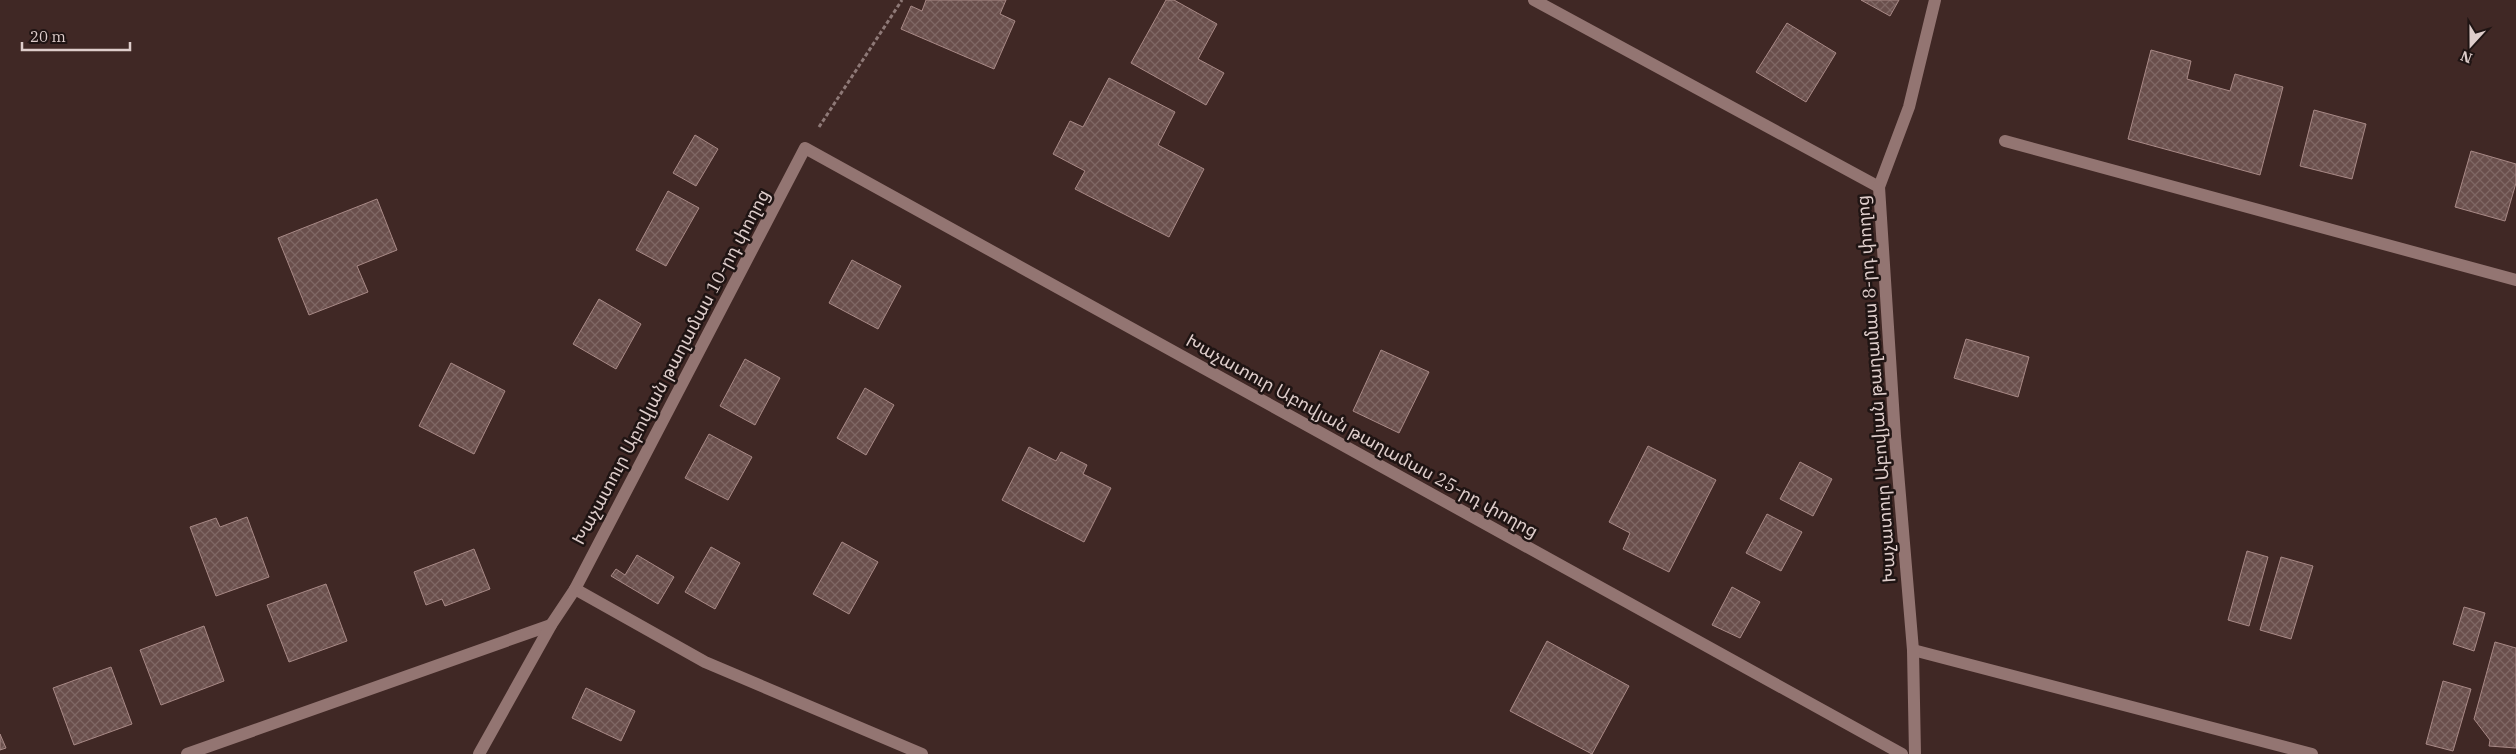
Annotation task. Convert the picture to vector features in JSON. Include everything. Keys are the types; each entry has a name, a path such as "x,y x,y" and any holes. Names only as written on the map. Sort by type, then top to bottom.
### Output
{"street":[{"path":"1534,0 1879,187"},
{"name":"Խաչատուր Աբովյան թաղամաս 8-րդ փողոց","path":"1915,754 1912,650 1895,436 1879,187 1909,107 1935,0"},
{"path":"2005,141 2516,280"},
{"name":"Խաչատուր Աբովյան թաղամաս 10-րդ փողոց","path":"479,754 551,624 575,588 805,148"},
{"name":"Խաչատուր Աբովյան թաղամաս 25-րդ փողոց","path":"805,148 1902,754"},
{"path":"575,588 705,662 922,754"},
{"path":"187,754 551,624"},
{"path":"1912,650 2312,754"}],"path":[{"path":"805,148 902,0"}],"building":[{"path":"926,0 1006,0 1000,14 1015,21 994,69 901,29 911,6 922,11"},
{"path":"1166,0 1174,0 1217,24 1198,59 1224,73 1206,105 1131,63"},
{"path":"1861,0 1899,0 1890,16"},
{"path":"1787,23 1836,53 1806,102 1756,72"},
{"path":"2151,50 2191,61 2187,79 2230,91 2235,74 2283,87 2260,175 2128,139"},
{"path":"1109,78 1175,112 1158,145 1204,169 1169,237 1075,189 1085,171 1053,154 1070,121 1083,127"},
{"path":"2314,110 2366,124 2352,179 2300,166"},
{"path":"695,135 718,149 696,186 673,173"},
{"path":"2471,151 2516,164 2516,183 2505,221 2455,207"},
{"path":"668,191 699,208 666,266 636,250"},
{"path":"377,199 397,250 357,266 368,292 309,315 278,238"},
{"path":"852,260 901,286 878,329 829,303"},
{"path":"599,299 641,324 616,369 573,344"},
{"path":"1966,339 2029,357 2018,397 1954,378"},
{"path":"1381,350 1429,372 1399,433 1353,411"},
{"path":"745,359 780,378 755,425 720,406"},
{"path":"451,363 505,391 474,454 419,426"},
{"path":"865,388 894,405 866,455 837,438"},
{"path":"709,434 752,457 728,500 685,478"},
{"path":"1648,446 1716,480 1669,572 1623,549 1630,533 1609,522"},
{"path":"1029,447 1056,461 1061,452 1087,465 1083,474 1111,488 1084,542 1002,500"},
{"path":"1800,462 1832,479 1813,516 1780,499"},
{"path":"1767,514 1802,532 1781,571 1746,553"},
{"path":"247,517 269,577 216,596 190,527 216,518 220,527"},
{"path":"842,542 878,562 849,614 813,594"},
{"path":"711,547 740,563 715,609 685,592"},
{"path":"474,549 490,589 445,606 442,599 426,605 414,572"},
{"path":"2247,551 2268,557 2249,626 2228,620"},
{"path":"637,555 674,577 658,604 611,576 616,569 625,575"},
{"path":"2281,557 2313,566 2291,639 2260,630"},
{"path":"326,584 347,641 289,662 267,605"},
{"path":"1732,587 1760,602 1740,638 1712,625"},
{"path":"2464,607 2485,613 2474,651 2453,644"},
{"path":"204,626 224,681 161,705 140,650"},
{"path":"1547,641 1629,686 1592,754 1510,711"},
{"path":"2495,642 2516,648 2516,748 2489,746 2490,740 2474,719"},
{"path":"111,667 132,724 74,745 53,688"},
{"path":"2443,681 2471,689 2453,751 2426,744"},
{"path":"586,688 635,711 621,741 572,718"},
{"path":"0,734 6,748 0,750"}]}
